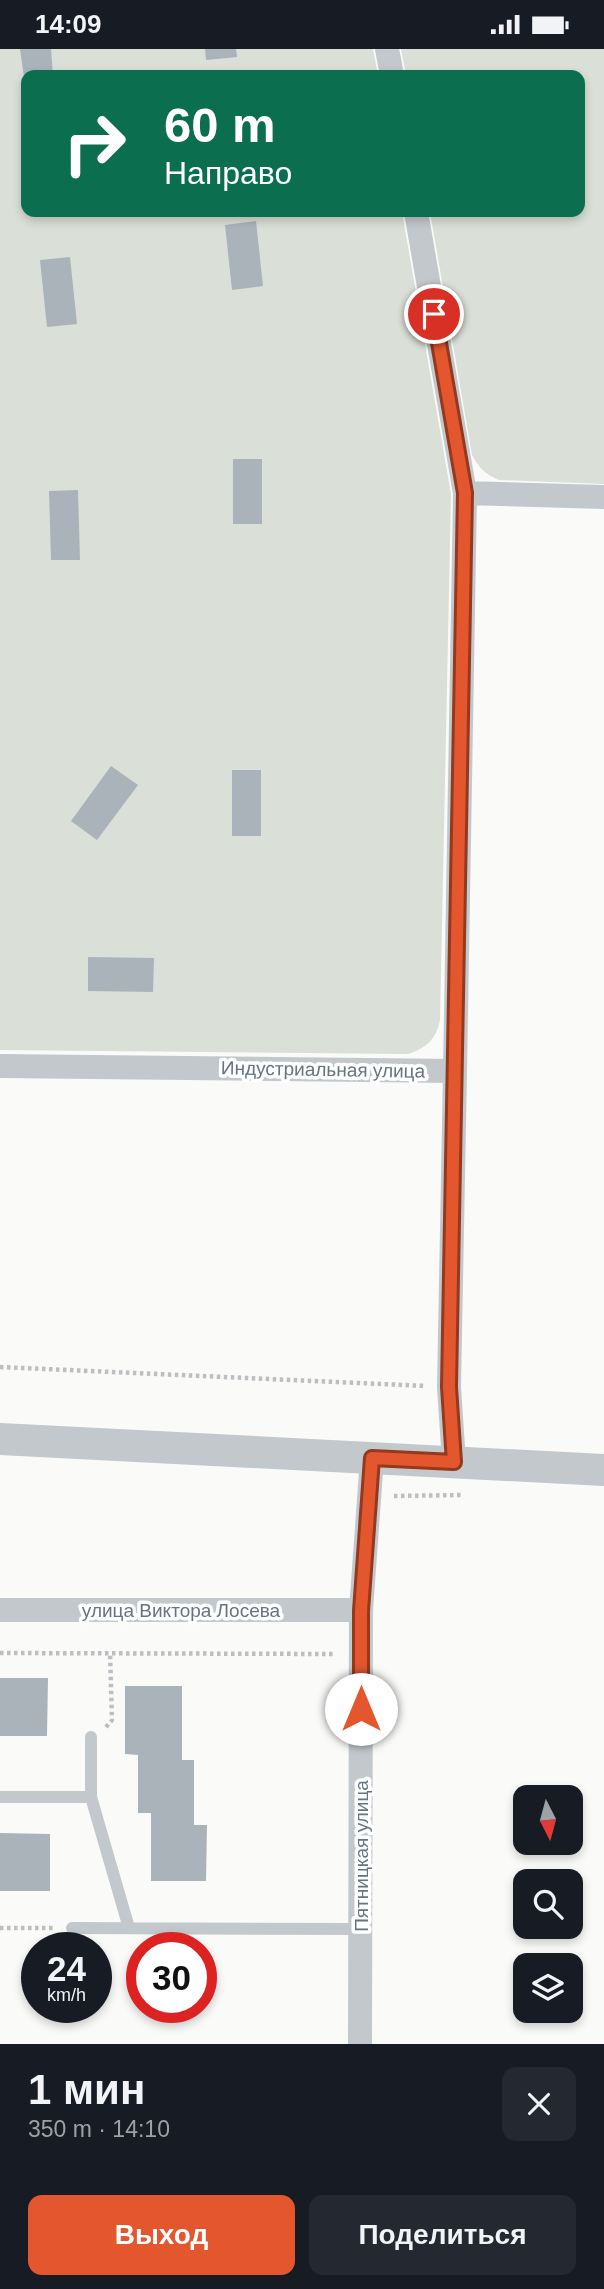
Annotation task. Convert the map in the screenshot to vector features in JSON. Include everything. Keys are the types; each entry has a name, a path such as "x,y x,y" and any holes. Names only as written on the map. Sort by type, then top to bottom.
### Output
{"street":[{"path":"387,49 391,70"},
{"path":"417,217 465,493 449,1387 463,1463"},
{"path":"465,493 604,497"},
{"name":"Индустриальная улица","path":"0,1066 455,1071"},
{"path":"0,1439 604,1469"},
{"name":"Пятницкая улица","path":"360,2044 361,1611 372,1458"},
{"name":"улица Виктора Лосева","path":"0,1609 361,1611"}],"lane":[{"path":"91,1737 91,1797 129,1928"},
{"path":"0,1797 91,1797"},
{"path":"72,1928 361,1929"}],"path":[{"path":"0,1367 449,1387"},
{"path":"369,1496 464,1495 473,1486 463,1463"},
{"path":"0,1653 361,1654"},
{"path":"91,1737 107,1727 112,1720 110,1653"},
{"path":"0,1928 72,1928"}],"shaded area":[{"path":"0,49 373,49 377,70 21,70 21,217 403,217 451,494 440,1020 436,1032 425,1046 408,1054 0,1050"},
{"path":"401,49 604,49 604,484 499,480 486,473 475,460 431,217 585,217 585,70 405,70"}],"building":[{"path":"20,49 51,49 53,70 23,70"},
{"path":"205,49 236,49 237,57 206,60"},
{"path":"256,221 263,286 232,290 225,225"},
{"path":"70,257 77,324 47,327 40,260"},
{"path":"233,459 262,459 262,524 233,524"},
{"path":"78,490 80,560 51,560 49,491"},
{"path":"111,766 138,785 97,840 71,821"},
{"path":"232,770 261,770 261,836 232,836"},
{"path":"88,957 154,958 153,992 88,991"},
{"path":"0,1678 48,1678 47,1736 0,1736"},
{"path":"125,1686 182,1686 182,1760 194,1760 194,1825 207,1825 206,1881 151,1881 151,1813 138,1813 138,1755 125,1754"},
{"path":"0,1833 50,1834 50,1891 0,1891"}],"route":[{"path":"361,1709 361,1611 372,1458 454,1462 449,1387 465,493 434,314"}]}
